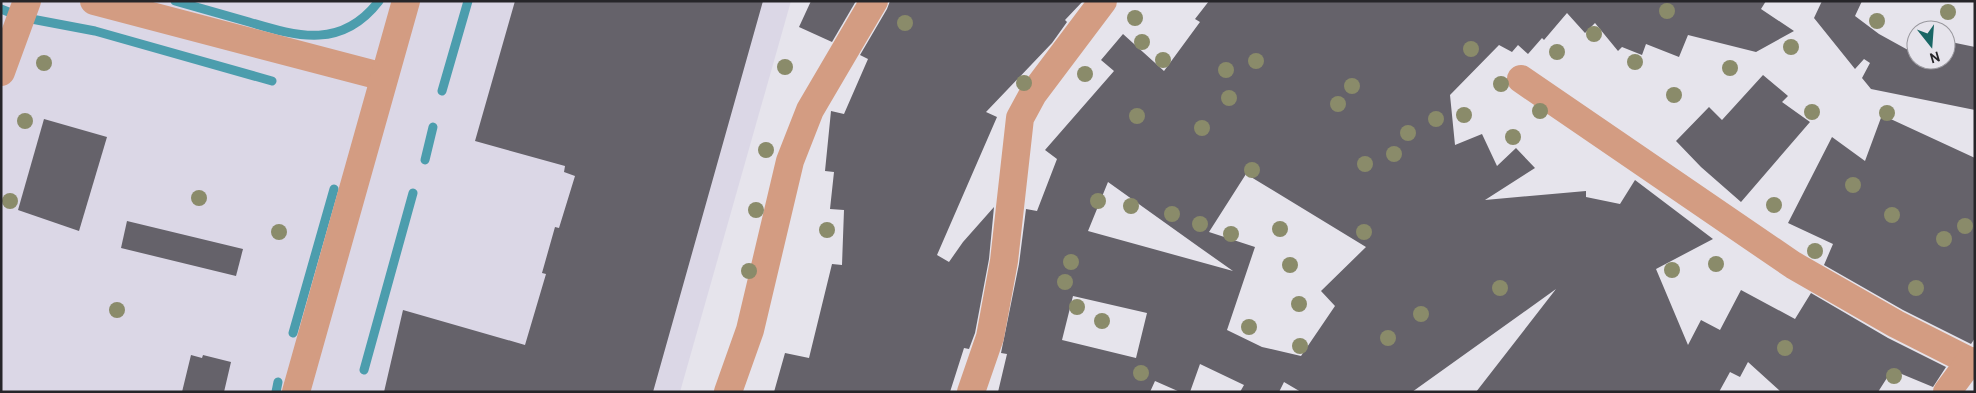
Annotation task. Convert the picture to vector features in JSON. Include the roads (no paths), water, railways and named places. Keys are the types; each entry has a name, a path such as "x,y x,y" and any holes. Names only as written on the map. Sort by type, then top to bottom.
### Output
{"street":[{"path":"94,1 384,77"},
{"path":"296,392 406,1"},
{"path":"728,392 750,330 790,161 810,110 874,1"},
{"path":"971,392 990,337 1004,261 1020,118 1033,94 1103,1"},
{"path":"1,72 22,13"},
{"path":"1521,79 1793,265 1896,324 1972,363 1947,392"}],"waterway":[{"path":"175,1 302,35 335,33 350,27 365,16 379,1"},
{"path":"442,91 468,1"},
{"path":"1,9 21,17 95,31 272,81"},
{"path":"425,160 433,127"},
{"path":"293,333 334,189"},
{"path":"364,370 413,193"},
{"path":"276,392 278,382"}]}
